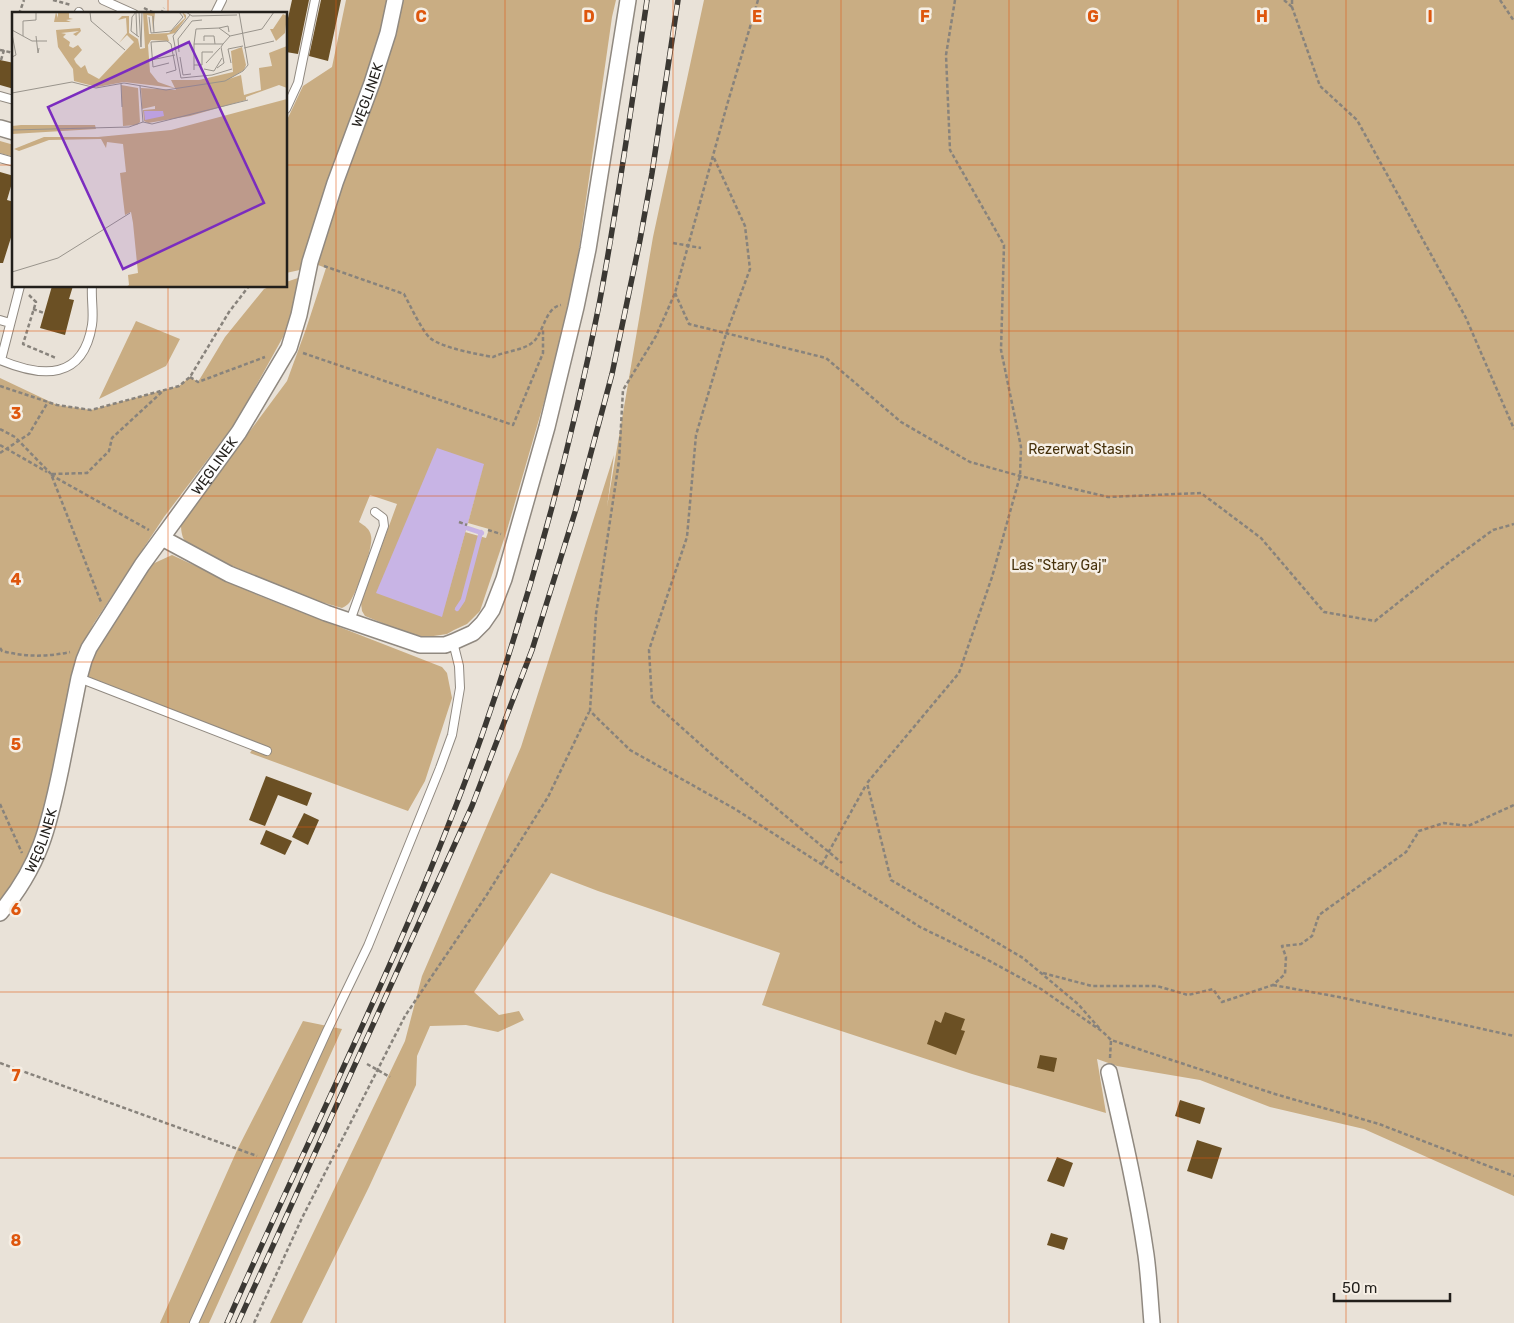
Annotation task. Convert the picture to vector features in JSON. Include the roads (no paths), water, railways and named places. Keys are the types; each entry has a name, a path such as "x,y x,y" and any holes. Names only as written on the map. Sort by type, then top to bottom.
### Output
{"street":[{"name":"WĘGLINEK","path":"0,913 30,870 50,822 79,678 89,648 142,564 239,432 289,348 299,315 310,262 335,183 375,75 395,0"},
{"path":"162,538 229,574 350,621 420,645 445,645 474,633 492,610 499,595 544,436 576,307 588,249 628,0"},
{"path":"1109,1072 1138,1202 1146,1257 1152,1323"}],"lane":[{"path":"103,0 130,12"},
{"path":"216,12 222,0"},
{"path":"288,106 298,83 315,0"},
{"path":"19,288 0,360 31,371 44,372 71,365 83,354 88,346 93,323 92,288"},
{"path":"0,320 10,323"},
{"path":"350,621 384,526 383,518 375,512"},
{"path":"194,1323 368,946 440,768 452,734 460,688 459,666 454,642"},
{"path":"79,678 267,751"}],"waterway":[{"path":"467,528 482,533"},
{"path":"457,609 463,600 481,532"}],"railway":[{"path":"227,1323 392,960 423,887 481,738 516,632 548,524 588,360 612,229 647,0"},
{"path":"238,1323 472,806 532,650 576,509 612,374 652,173 678,0"}],"park label":[{"name":"Rezerwat Stasin","path":"1081,449"},
{"name":"Las \"Stary Gaj\"","path":"1059,565"}]}
